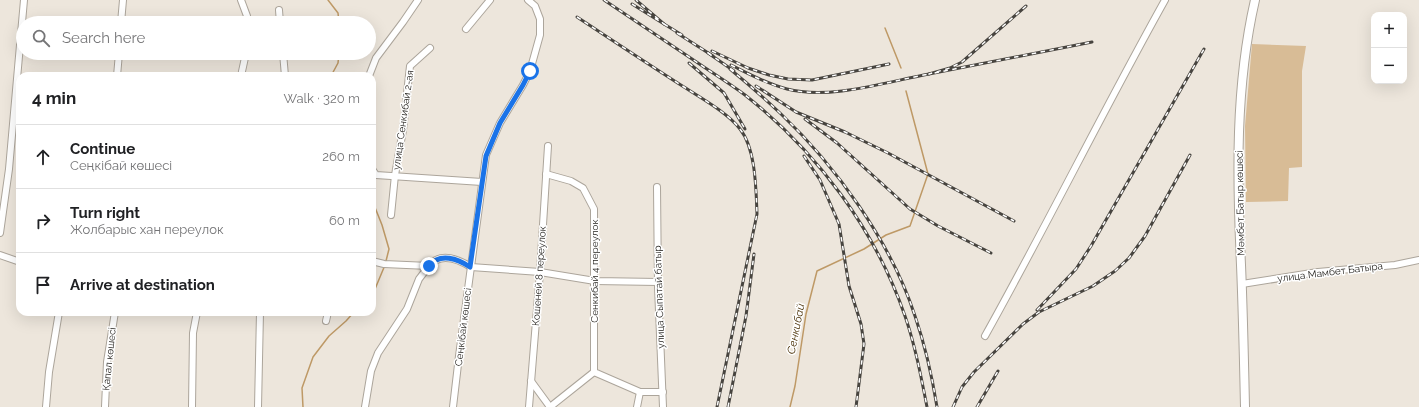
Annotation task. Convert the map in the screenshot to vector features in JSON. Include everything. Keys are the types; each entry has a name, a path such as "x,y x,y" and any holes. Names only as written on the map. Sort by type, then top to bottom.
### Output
{"main road":[{"name":"Мәмбет Батыр көшесі","path":"1246,407 1239,206 1241,82 1248,33 1255,0"}],"street":[{"path":"23,16 24,0"},
{"path":"122,16 123,0"},
{"path":"241,0 247,16"},
{"path":"376,58 418,0"},
{"path":"466,29 489,0"},
{"name":"Сеңкібай көшесі","path":"453,407 458,356 486,156 500,123 530,71 540,35 540,19 535,6 528,0"},
{"path":"985,336 1165,0"},
{"path":"279,10 279,16"},
{"name":"улица Сенкибай 2-ая","path":"391,215 410,66 430,48"},
{"path":"18,72 19,60"},
{"path":"117,72 118,60"},
{"path":"242,72 244,60"},
{"path":"284,60 285,72"},
{"path":"371,72 375,60"},
{"path":"0,233 9,169 16,90"},
{"name":"Кошеней 8 переулок","path":"529,407 548,146"},
{"name":"Сенкибай 4 переулок","path":"546,174 571,181 583,188 594,209 594,372"},
{"name":"улица Сенкибай 2-ая","path":"376,175 395,175 482,182"},
{"name":"улица Сыпатай батыр","path":"657,187 658,282 663,407"},
{"path":"0,255 16,261"},
{"path":"364,407 371,371 378,353 407,309 419,278 433,261 439,258 448,258 461,261 470,267 540,272 595,281 658,282"},
{"name":"улица Мамбет Батыра","path":"1242,284 1318,272 1395,265 1419,260"},
{"path":"376,262 384,264 429,266"},
{"path":"46,407 49,372 57,316"},
{"name":"Қапал көшесі","path":"105,407 108,362 114,316"},
{"path":"192,407 193,333 196,316"},
{"path":"258,407 260,316"},
{"path":"326,321 327,316"},
{"path":"531,381 550,407 594,372 640,392 663,392"},
{"path":"637,407 640,392"}],"shaded area":[{"path":"1252,44 1306,46 1302,71 1302,167 1289,168 1288,201 1246,202 1245,126"}],"waterway":[{"path":"328,0 338,13 338,16"},
{"path":"885,28 901,68"},
{"path":"333,72 338,60"},
{"name":"Сенкибай","path":"790,407 795,386 806,314 817,271 864,249 886,235 910,226 928,174 906,91"},
{"path":"376,210 389,249 386,261"},
{"path":"376,287 385,265"},
{"path":"303,407 302,388 313,357 329,336 350,316"}],"railway":[{"path":"604,0 745,95 796,141 841,194 877,253 905,316 912,338 927,407"},
{"path":"632,4 664,24 636,0"},
{"path":"1026,6 962,62 950,68 929,74 1092,42"},
{"path":"577,17 729,117 740,129 749,147 754,170 757,214 717,407"},
{"path":"664,24 682,35"},
{"path":"677,33 713,56"},
{"path":"1037,310 1076,269 1091,246 1204,49"},
{"path":"712,51 748,68 788,79 812,80 889,64"},
{"path":"708,53 734,71"},
{"path":"689,63 724,93 745,129"},
{"path":"731,65 772,84 787,89 804,92 858,89 929,74"},
{"path":"730,69 780,113 801,134 841,181 877,233 905,288 915,316 928,361 937,407"},
{"path":"756,86 796,112 845,132 888,153 1014,221"},
{"path":"805,119 837,143 910,209 938,226 991,253"},
{"path":"953,407 962,387 974,372 1023,324 1039,312 1093,286 1115,271 1129,258 1145,236 1190,155"},
{"path":"804,156 820,180 839,224 849,286 861,324 864,344 856,407"},
{"path":"728,407 746,316 754,254"},
{"path":"977,407 998,371"}],"route":[{"path":"429,266 433,261 439,258 448,258 461,261 470,267 486,156 500,123 530,71"}]}
